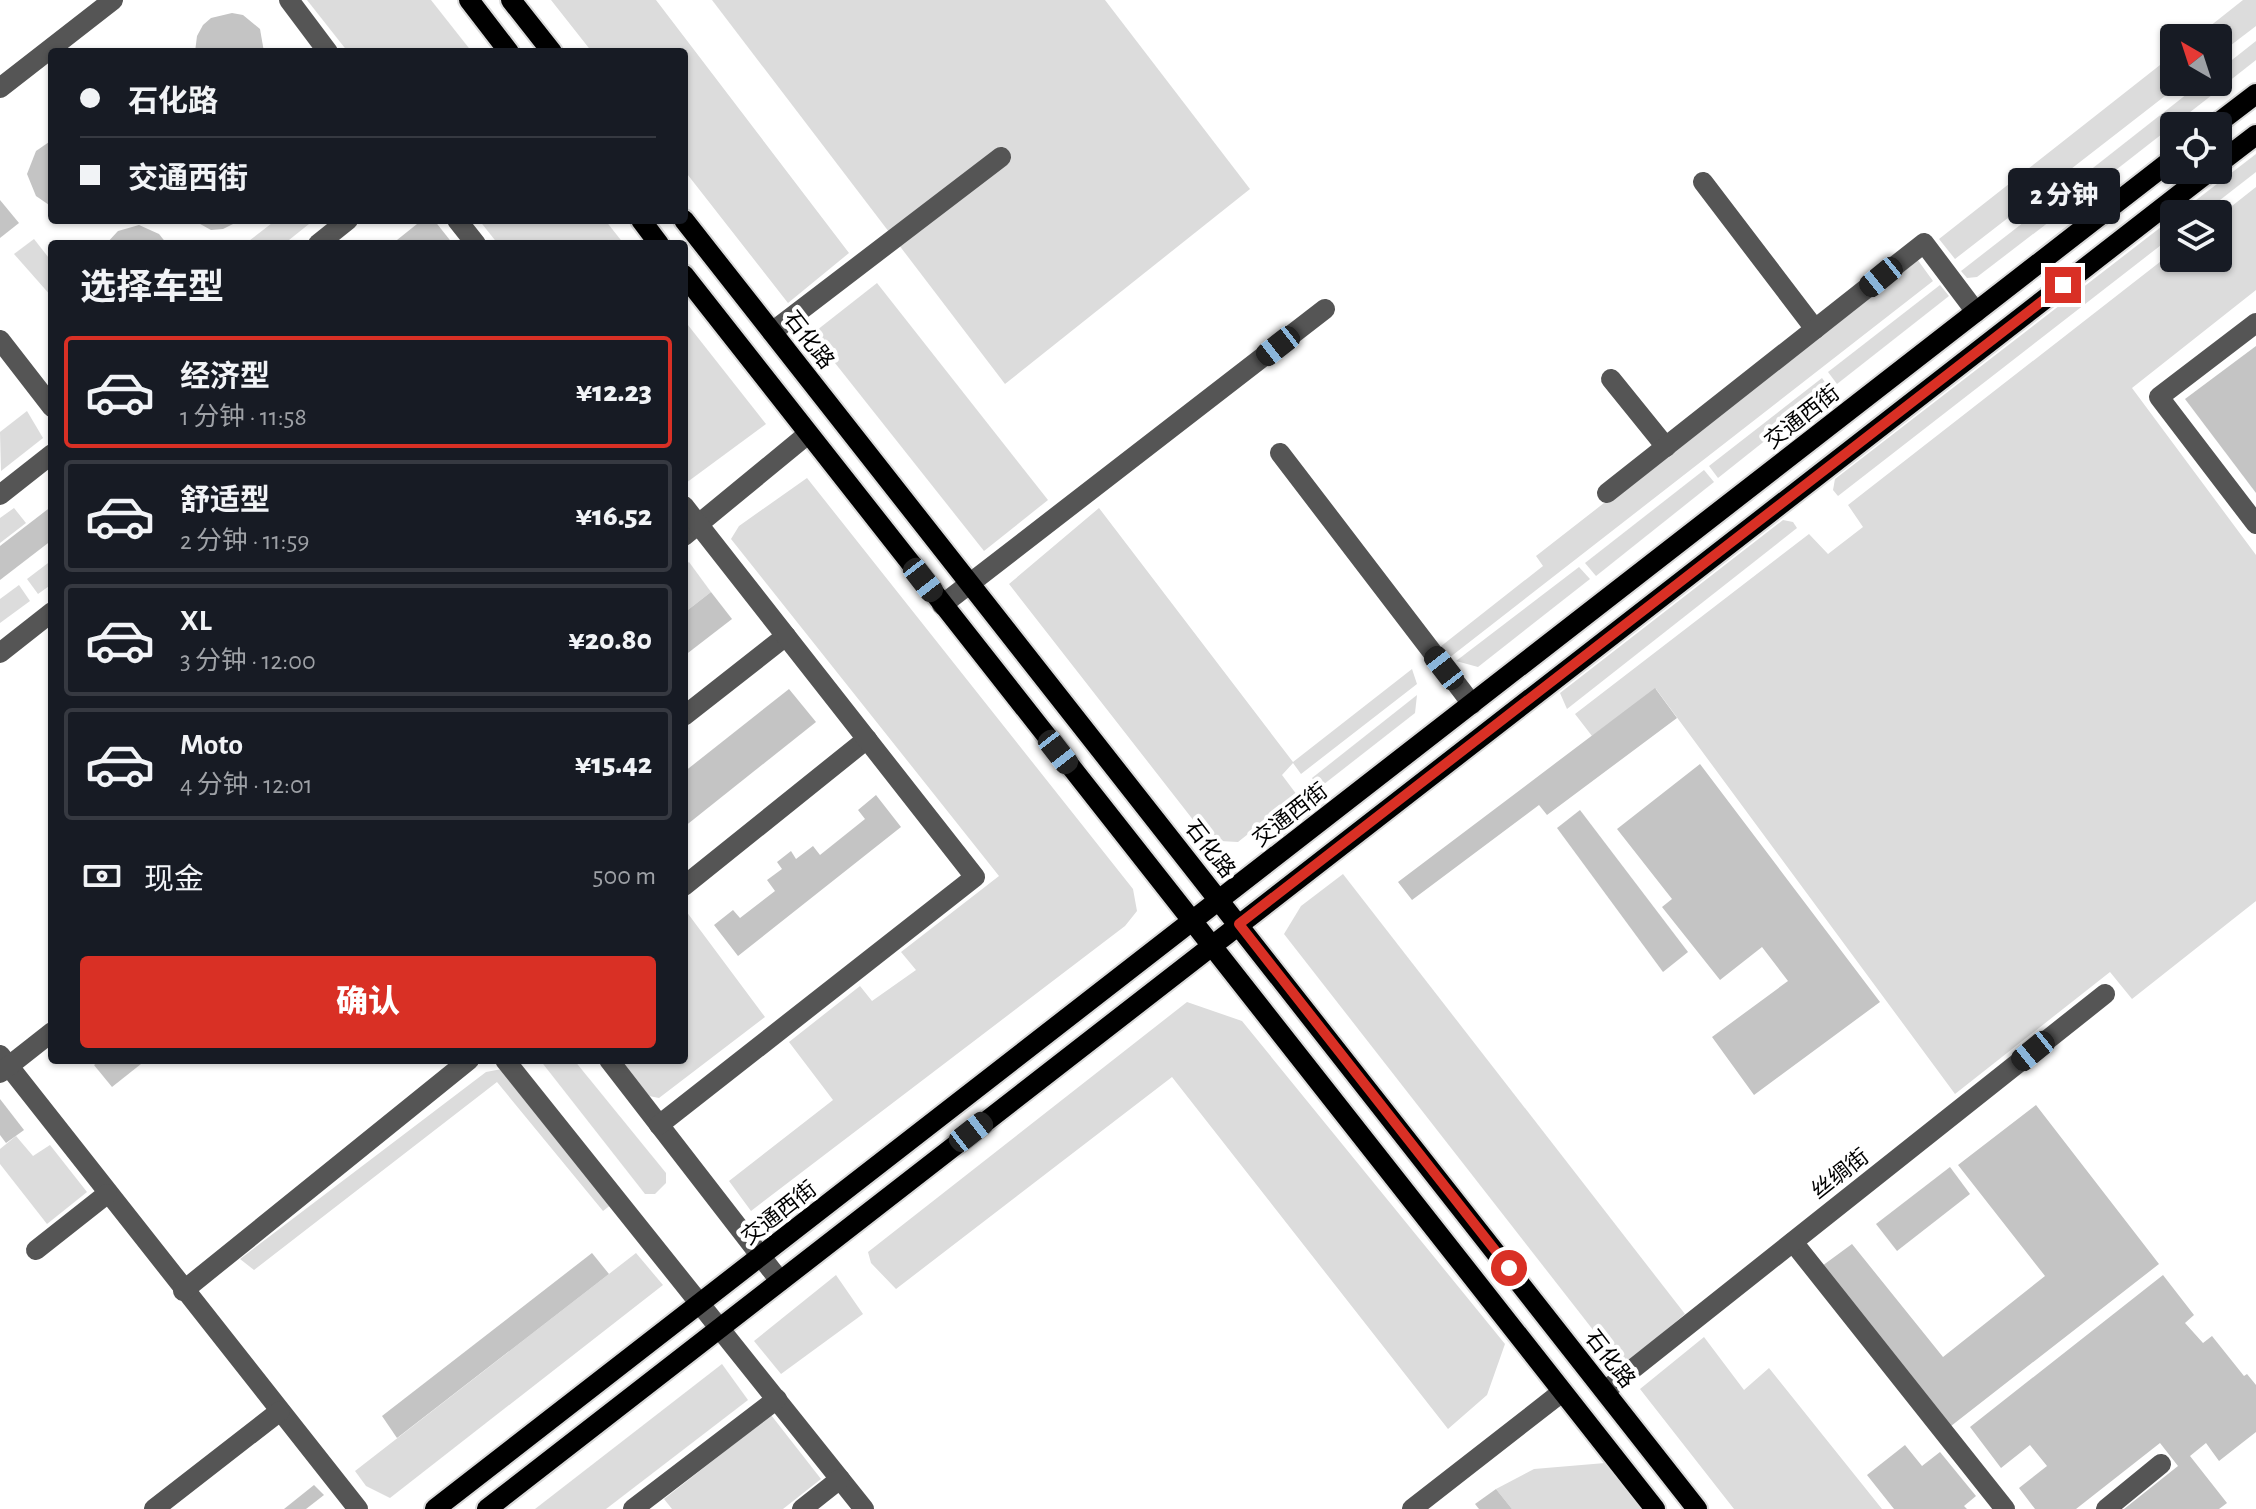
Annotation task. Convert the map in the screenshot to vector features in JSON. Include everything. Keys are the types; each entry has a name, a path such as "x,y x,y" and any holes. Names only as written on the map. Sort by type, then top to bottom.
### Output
{"main road":[{"path":"469,0 506,48"},
{"path":"511,0 549,48"},
{"path":"2232,112 2256,94"},
{"path":"2232,153 2256,135"},
{"name":"交通西街","path":"435,1509 2160,169"},
{"path":"487,1509 2193,184"},
{"name":"石化路","path":"687,224 1697,1509"},
{"path":"688,280 1655,1509"}],"street":[{"path":"51,48 113,0"},
{"path":"289,0 325,48"},
{"path":"0,88 48,51"},
{"path":"772,332 1001,157"},
{"path":"1703,182 1815,329"},
{"path":"323,240 343,224"},
{"path":"460,224 473,240"},
{"path":"1607,493 1924,243 1976,312"},
{"path":"942,605 1325,309"},
{"path":"2256,323 2159,397 2256,524"},
{"path":"0,340 48,402"},
{"path":"1611,379 1666,447"},
{"path":"659,1125 975,877 786,636 689,529 808,434"},
{"path":"1280,453 1472,704"},
{"path":"0,495 48,457"},
{"path":"0,653 48,615"},
{"path":"688,713 786,636"},
{"path":"688,883 867,739"},
{"name":"丝绸街","path":"1605,1391 2105,994"},
{"path":"48,1035 3,1065 358,1509"},
{"path":"183,1291 464,1064"},
{"path":"508,1064 864,1509"},
{"path":"612,1064 780,1281"},
{"path":"36,1250 107,1194"},
{"path":"1793,1242 2005,1509"},
{"path":"1412,1509 1562,1392"},
{"path":"647,1505 777,1399"},
{"path":"154,1509 280,1411"},
{"path":"2106,1509 2161,1464"},
{"path":"802,1509 840,1479"}],"shaded area":[{"path":"307,0 431,0 469,48 345,48"},
{"path":"551,0 656,0 849,253 788,303 688,175 688,48 589,48"},
{"path":"712,0 1105,0 1250,189 1005,384"},
{"path":"2243,0 2256,0 2256,26 2232,44 2232,24 2213,24"},
{"path":"2256,41 2256,60 2232,79 2232,60"},
{"path":"2160,65 2160,96 2165,96 1955,259 1939,239"},
{"path":"2184,96 2211,96 2190,112 2164,112"},
{"path":"2160,115 2160,136 2094,187 2084,175"},
{"path":"2256,154 2256,172 2220,200 2196,200 2217,184 2232,184 2232,172"},
{"path":"2078,180 2088,192 1977,277 1967,278 1961,271"},
{"path":"2256,187 2256,290 2132,388 2256,555 2256,901 2132,999 2110,972 1955,1094 1656,689 1592,736 1575,714 1809,534 1828,554 1863,527 1848,505 2160,262 2160,272 2232,272 2232,206"},
{"path":"271,224 309,224 289,240 250,240"},
{"path":"482,224 608,224 621,240 495,240"},
{"path":"2160,228 2160,246 1838,496 1833,490 1835,479"},
{"path":"34,239 48,257 48,292 14,254"},
{"path":"1917,259 1933,281 1449,658 1440,647 1543,566 1536,556"},
{"path":"877,283 1048,500 984,551 812,334"},
{"path":"1940,285 1949,296 1837,384 1828,372"},
{"path":"688,325 766,424 688,482"},
{"path":"1822,378 1830,389 1718,478 1709,466"},
{"path":"27,411 43,438 1,471 0,432"},
{"path":"1704,470 1714,482 1596,576 1585,563"},
{"path":"807,478 1133,889 1137,911 1125,926 751,1211 729,1181 833,1100 789,1042 860,986 872,1001 916,970 901,952 999,876 731,539 739,526"},
{"path":"14,508 26,523 0,543 0,518"},
{"path":"1099,508 1293,762 1412,669 1417,684 1301,774 1293,763 1282,775 1297,795 1238,842 1220,841 1201,830 1009,584"},
{"path":"1783,520 1793,522 1797,528 1567,709 1560,693"},
{"path":"48,563 48,587 38,594 27,579"},
{"path":"688,563 711,592 688,610"},
{"path":"1579,567 1590,579 1478,667 1456,661"},
{"path":"19,585 30,601 0,623 0,599"},
{"path":"1417,695 1415,713 1319,788 1312,778"},
{"path":"1343,874 1685,1314 1622,1367 1284,934 1301,906"},
{"path":"688,914 765,1017 659,1098 649,1096 623,1064 688,1064"},
{"path":"1187,1002 1242,1021 1505,1344 1487,1395 1448,1429 1172,1077 896,1289 871,1263 868,1252"},
{"path":"543,1064 577,1064 666,1173 666,1183 655,1194 645,1194"},
{"path":"502,1069 612,1204 603,1211 497,1082 254,1270 240,1259 486,1072"},
{"path":"16,1136 33,1156 50,1145 87,1192 47,1224 0,1164 0,1149"},
{"path":"636,1253 663,1285 390,1498 366,1486 355,1471"},
{"path":"836,1275 863,1314 781,1374 754,1341"},
{"path":"1704,1337 1744,1390 1769,1368 1882,1509 1734,1509 1640,1389"},
{"path":"722,1364 748,1400 606,1509 535,1509"},
{"path":"771,1415 821,1479 783,1509 672,1509 664,1499"},
{"path":"1617,1462 1654,1509 1512,1509 1496,1489 1534,1469"}],"building":[{"path":"232,13 243,15 260,29 263,48 196,48 197,36 211,18"},
{"path":"48,143 48,204 36,196 27,174 36,151"},
{"path":"0,200 19,223 0,238"},
{"path":"200,224 233,224 223,229 211,230"},
{"path":"417,224 437,224 450,240 397,240"},
{"path":"139,225 159,234 164,240 110,240 118,231"},
{"path":"2256,346 2256,493 2185,399"},
{"path":"48,509 48,543 0,580 0,546"},
{"path":"711,592 732,619 688,653 688,610"},
{"path":"1655,688 1677,718 1547,815 1539,805 1412,900 1398,882"},
{"path":"789,689 816,722 688,824 688,769"},
{"path":"1700,764 1880,1002 1754,1095 1712,1037 1788,981 1762,947 1720,980 1662,907 1672,899 1617,829"},
{"path":"876,795 901,827 738,956 714,925 733,910 740,918 775,891 767,880 782,869 777,862 791,851 796,859 813,846 820,855 865,819 858,810"},
{"path":"1580,810 1688,952 1663,972 1557,828"},
{"path":"95,1064 141,1064 112,1087"},
{"path":"0,1099 24,1130 6,1143 0,1135"},
{"path":"2036,1105 2159,1264 1951,1426 1822,1266 1852,1244 1943,1357 2045,1276 1958,1165"},
{"path":"1950,1167 1970,1194 1897,1251 1876,1224"},
{"path":"592,1253 609,1274 397,1438 382,1416"},
{"path":"2163,1275 2194,1315 2185,1323 2203,1343 2212,1336 2244,1376 2247,1374 2256,1385 2256,1432 2219,1461 2206,1443 2190,1456 2227,1503 2219,1509 2124,1509 2178,1466 2160,1443 2076,1509 2035,1509 2019,1488 2047,1466 2030,1445 2001,1468 1970,1427"},
{"path":"1905,1445 1922,1466 1940,1452 1976,1496 1964,1506 1967,1509 1894,1509 1867,1475"},
{"path":"314,1485 324,1495 306,1509 284,1509"},
{"path":"1496,1489 1512,1509 1479,1509 1475,1504"}],"route":[{"path":"1509,1268 1239,924 2063,285"}]}
